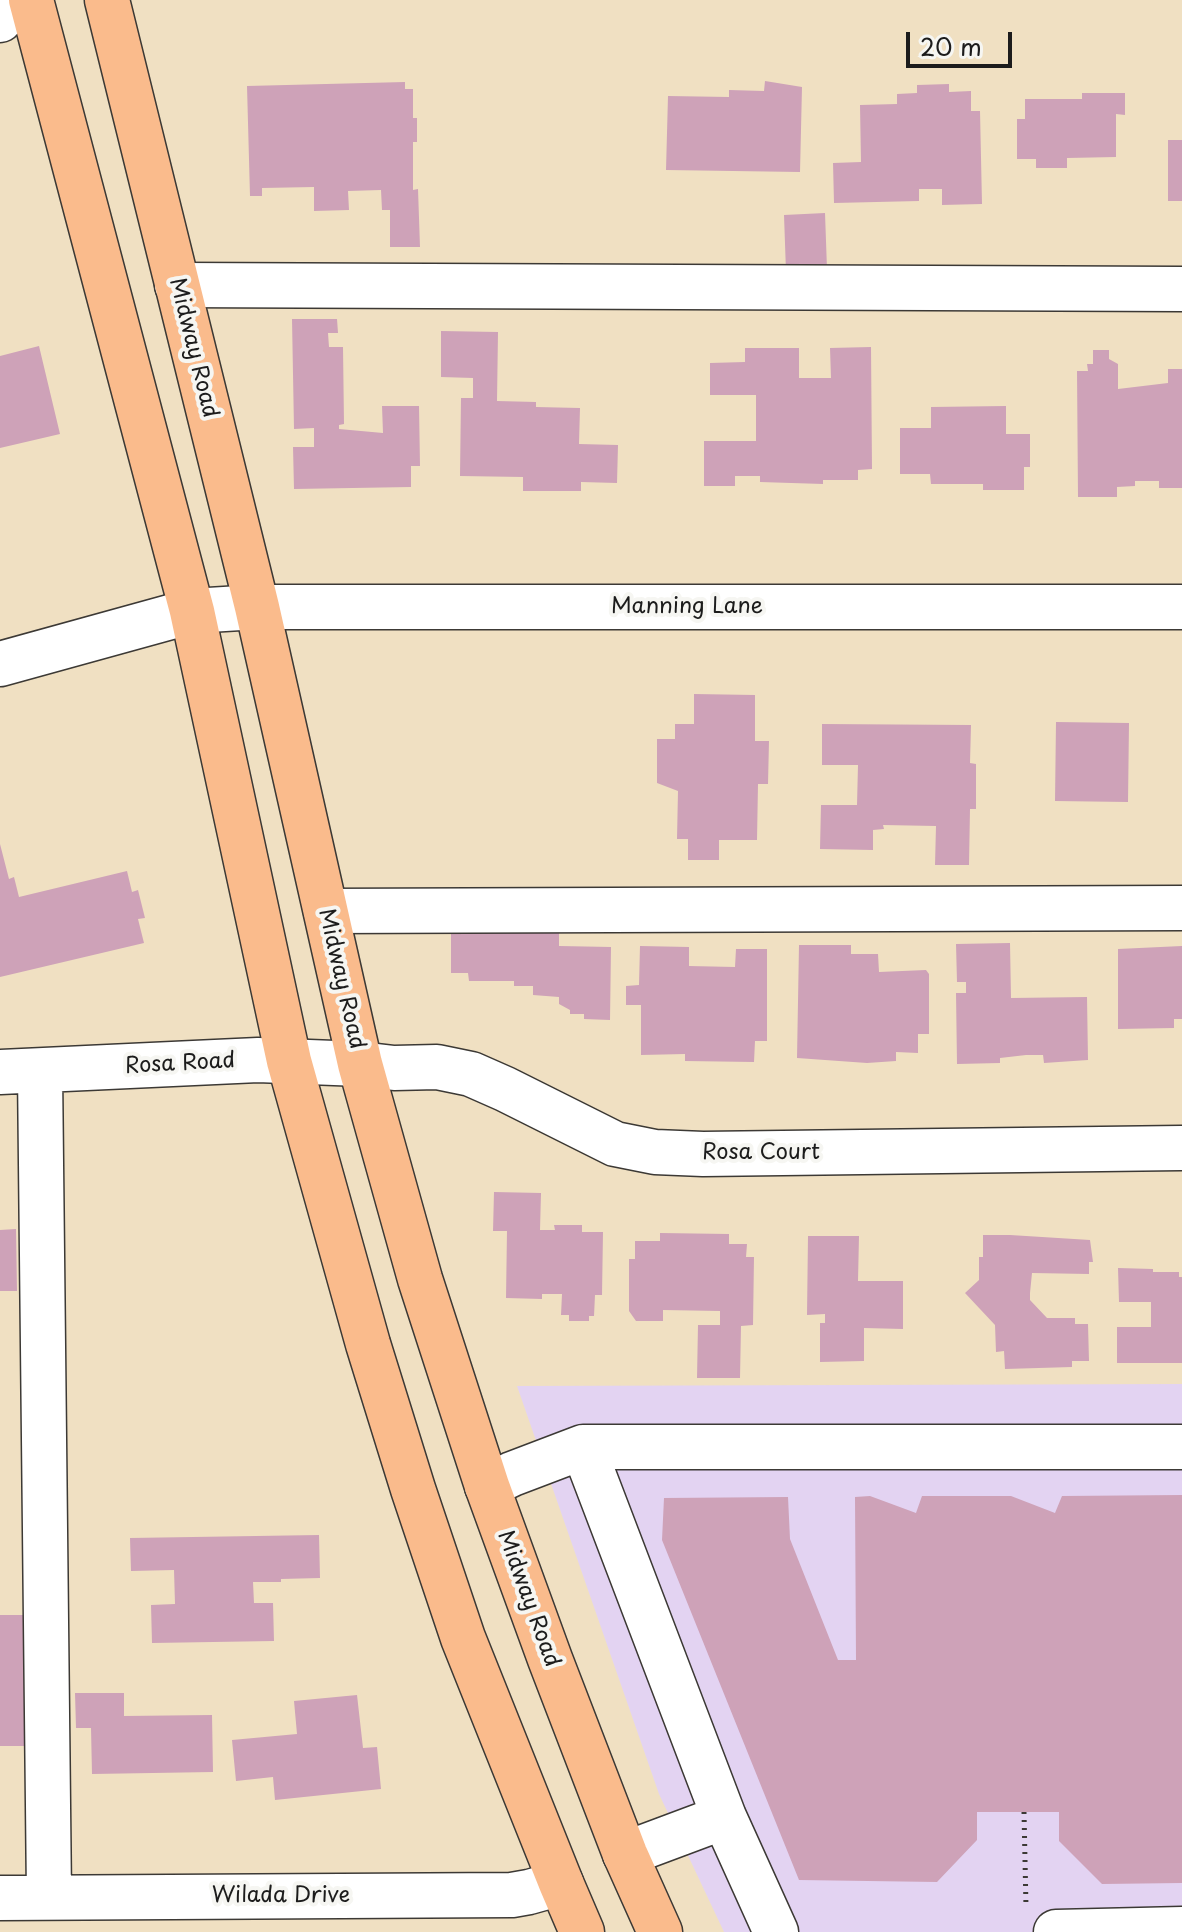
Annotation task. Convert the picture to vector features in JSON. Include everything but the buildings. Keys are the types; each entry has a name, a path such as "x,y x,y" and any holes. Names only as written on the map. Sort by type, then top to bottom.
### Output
{"main road":[{"path":"31,0 192,611 289,1061 368,1344 463,1638 582,1932"},
{"name":"Midway Road","path":"107,0 257,607 360,1064 420,1279 487,1486 550,1659 625,1854 660,1932"},
{"path":"561,1883 625,1854"}],"street":[{"path":"0,20 16,0"},
{"path":"177,285 1182,289"},
{"name":"Manning Lane","path":"0,664 192,611 257,607 1182,607"},
{"path":"326,911 1182,908"},
{"name":"Rosa Road","path":"20,1072 258,1060 360,1064"},
{"name":"Rosa Court","path":"360,1064 394,1068 437,1067 471,1074 615,1144 655,1152 1181,1148"},
{"path":"20,1072 49,1897"},
{"path":"583,1447 724,1817 776,1932"},
{"path":"487,1486 583,1447 1182,1447"},
{"path":"625,1854 724,1817"},
{"name":"Wilada Drive","path":"0,1898 512,1895 561,1883"},
{"path":"1041,1924 1129,1931 1182,1929"}],"path":[{"path":"1024,1812 1041,1924"}],"shaded area":[{"path":"1182,1384 1182,1932 724,1932 659,1794 517,1386"}]}
